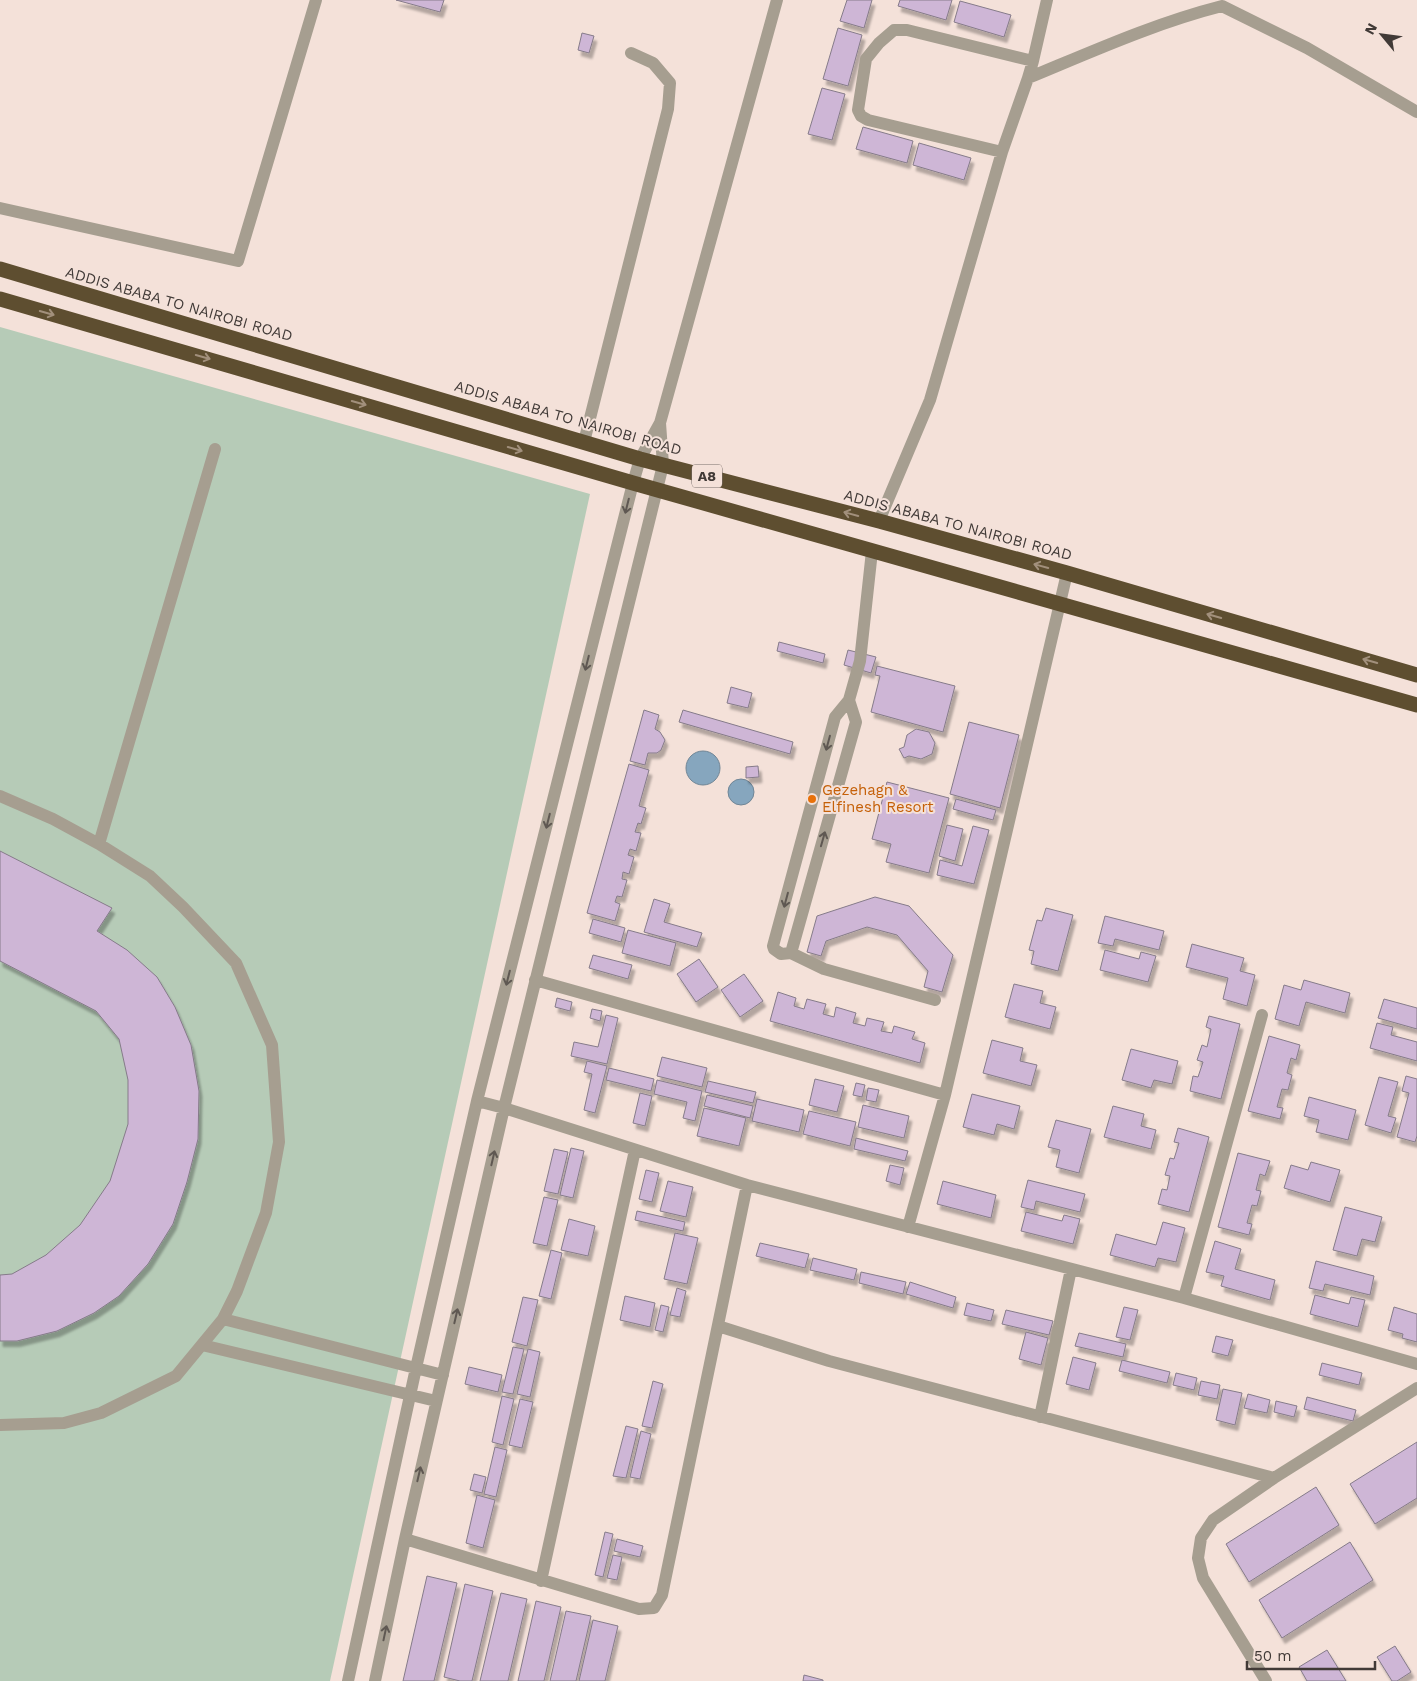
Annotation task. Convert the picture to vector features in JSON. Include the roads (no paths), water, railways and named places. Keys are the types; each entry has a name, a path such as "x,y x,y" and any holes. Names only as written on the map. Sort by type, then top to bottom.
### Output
{"highway":[{"name":"ADDIS ABABA TO NAIROBI ROAD","path":"0,269 640,459 879,521 1067,573 1417,674"},
{"name":"A8","path":"0,299 657,490 1417,705"}],"street":[{"path":"0,208 238,260 316,0"},
{"path":"348,1681 416,1368 477,1101 633,483 640,459 660,423 777,0"},
{"path":"879,521 930,400 1002,152 1033,61 1047,0"},
{"path":"1028,78 1217,3 1308,48 1417,112"},
{"path":"1002,152 868,120 861,116 858,110 866,59 879,43 894,30 906,30 1033,61"},
{"path":"584,442 668,109 670,82 653,63 631,53"},
{"path":"375,1681 404,1539 504,1108 663,465 660,423"},
{"path":"99,844 215,449"},
{"path":"872,551 860,661 849,700 835,716 773,946 774,950 781,954 791,953 824,969 935,1000"},
{"path":"908,1227 945,1095 1067,573"},
{"path":"791,953 856,722 849,700"},
{"path":"0,796 53,819 99,844 150,876 183,907 236,963 272,1045 279,1142 266,1213 236,1291 223,1319 176,1376 101,1413 64,1424 0,1425"},
{"path":"535,980 945,1095"},
{"path":"1184,1298 1262,1015"},
{"path":"477,1101 747,1185 1184,1298 1417,1364"},
{"path":"541,1581 635,1150"},
{"path":"404,1539 639,1609 654,1608 662,1595 747,1185"},
{"path":"1040,1417 1070,1269"},
{"path":"223,1319 442,1374"},
{"path":"718,1326 829,1361 1274,1478"},
{"path":"202,1345 436,1401"},
{"path":"1266,1681 1203,1578 1198,1558 1201,1538 1213,1520 1274,1478 1417,1388"}],"water":[{"path":"703,751 715,756 720,768 715,780 703,785 691,780 686,768 691,756"},
{"path":"741,779 750,783 754,792 750,801 741,805 732,801 728,792 732,783"}],"place":[{"name":"Gezehagn & Elfinesh Resort","path":"812,799"}]}
